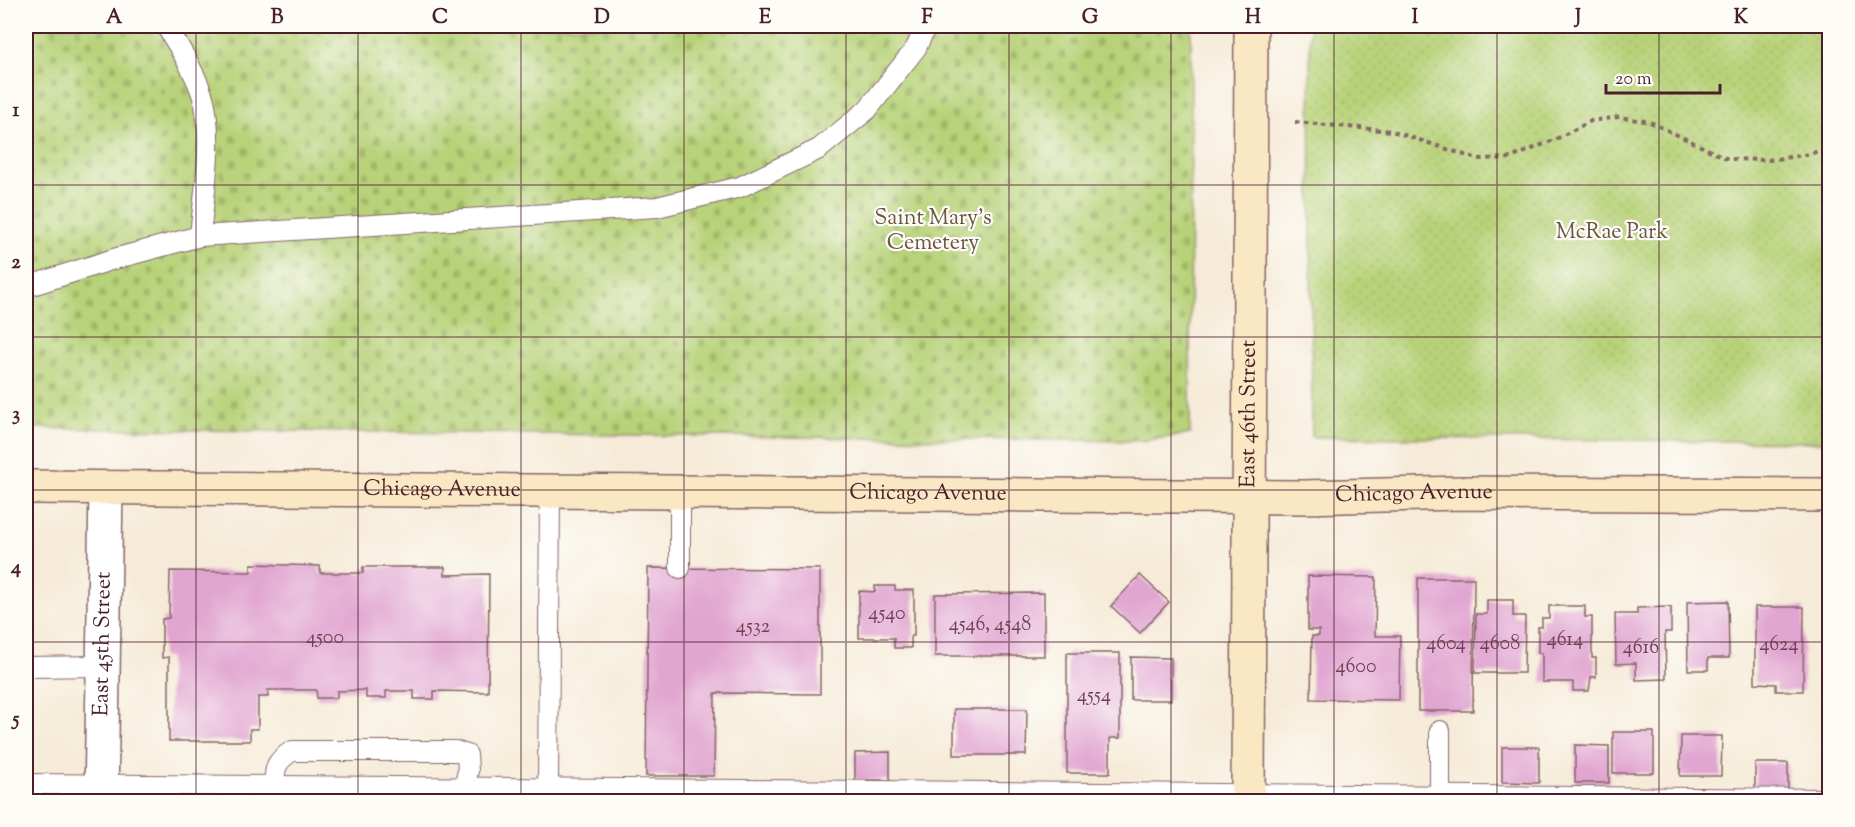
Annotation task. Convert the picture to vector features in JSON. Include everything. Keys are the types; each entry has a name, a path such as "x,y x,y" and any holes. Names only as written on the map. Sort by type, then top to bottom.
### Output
{"street":[{"name":"East 46th Street","path":"1248,798 1251,26"},
{"name":"Chicago Avenue","path":"26,487 1250,496 1462,493 1830,495"},
{"name":"East 45th Street","path":"101,793 106,488"}],"lane":[{"path":"166,26 184,55 204,103 210,141 200,236"},
{"path":"26,287 114,259 200,236 657,207 740,187 819,149 867,110 916,48 926,26"},
{"path":"548,789 550,491"},
{"path":"680,492 680,568"},
{"path":"28,667 103,666"},
{"path":"1440,731 1440,796"},
{"path":"274,786 274,771 279,759 292,751 455,751 466,755 468,771 464,788"},
{"path":"26,784 101,793 274,786 1248,798 1440,796 1830,799"}],"path":[{"path":"1295,122 1392,130 1477,159 1511,158 1591,121 1619,117 1650,122 1728,159 1769,160 1810,154 1830,147"}],"green space":[{"name":"Saint Mary's Cemetery","path":"26,26 1191,26 1190,434 1140,441 26,428"},
{"name":"McRae Park","path":"1310,26 1829,26 1829,442 1312,437"}],"building":[{"path":"251,564 320,566 320,573 363,573 363,567 445,567 445,575 489,574 488,692 434,691 434,699 414,699 414,691 386,691 386,698 366,698 366,690 337,691 337,698 317,698 316,690 268,690 268,697 258,697 258,729 250,729 250,741 169,741 169,657 162,658 162,619 169,618 170,571 251,572"},
{"path":"648,568 820,569 820,694 715,693 714,776 646,776"},
{"path":"1140,575 1169,602 1140,633 1111,606"},
{"path":"1308,576 1376,577 1375,636 1400,636 1399,700 1311,699 1312,636 1319,636 1319,630 1308,630"},
{"path":"1418,578 1474,578 1473,711 1418,711"},
{"path":"875,586 895,586 895,590 914,590 914,636 911,636 911,648 894,648 894,638 859,638 859,591 875,592"},
{"path":"1044,593 1044,656 935,656 935,594"},
{"path":"1487,600 1513,600 1513,616 1525,616 1524,673 1475,673 1476,614 1487,614"},
{"path":"1728,601 1729,658 1708,658 1708,670 1688,670 1687,602"},
{"path":"1549,606 1585,606 1585,617 1592,617 1592,658 1596,658 1596,677 1591,677 1589,691 1573,691 1573,682 1542,682 1542,653 1538,653 1538,627 1542,627 1542,618 1549,618"},
{"path":"1671,607 1671,632 1665,632 1666,679 1636,680 1636,663 1616,664 1615,614 1637,614 1637,608"},
{"path":"1755,607 1804,607 1803,691 1776,691 1776,684 1755,683"},
{"path":"1827,613 1830,613 1830,682 1827,682"},
{"path":"1067,653 1120,653 1120,738 1110,738 1110,773 1067,773"},
{"path":"1131,657 1171,658 1171,700 1131,700"},
{"path":"954,709 1027,709 1026,755 954,755"},
{"path":"1613,732 1654,732 1654,773 1613,773"},
{"path":"1681,736 1722,736 1721,776 1680,776"},
{"path":"1575,745 1609,746 1609,783 1575,783"},
{"path":"1502,747 1539,747 1539,783 1502,782"},
{"path":"890,752 890,780 855,780 855,753"},
{"path":"1755,763 1788,763 1788,789 1755,789"},
{"path":"294,798 333,798 333,802 294,802"},
{"path":"396,798 431,798 431,802 396,802"}]}
